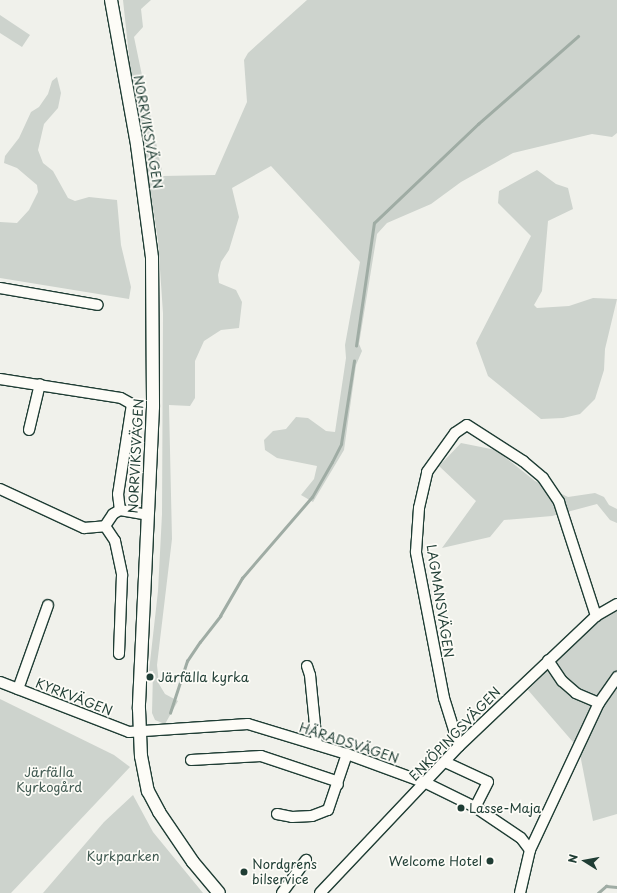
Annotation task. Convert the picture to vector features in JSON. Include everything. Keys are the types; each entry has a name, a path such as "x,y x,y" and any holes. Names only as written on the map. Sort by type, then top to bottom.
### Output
{"street":[{"name":"NORRVIKSVÄGEN","path":"111,0 137,145 152,258 153,407 139,732 148,791 159,812 193,862 219,893"},
{"path":"0,288 98,305"},
{"path":"0,379 40,384 121,398 132,404 118,494 120,510"},
{"path":"29,430 40,384"},
{"name":"LAGMANSVÄGEN","path":"459,746 444,698 416,552 420,508 428,472 455,433 468,425 523,461 543,478 559,502 596,616"},
{"path":"0,489 84,528 104,526 113,514 120,510 148,515"},
{"path":"104,526 115,541 122,575 119,654"},
{"name":"ENKÖPINGSVÄGEN","path":"320,893 426,783 459,746 596,616 617,604"},
{"path":"18,689 48,605"},
{"path":"548,660 562,681 576,693 599,703"},
{"path":"307,666 310,675 317,745"},
{"path":"520,893 530,850 599,703 617,677"},
{"name":"KYRKVÄGEN","path":"0,682 129,732 139,732"},
{"name":"HÄRADSVÄGEN","path":"139,732 248,724 347,754 426,783 475,807 521,838 530,850"},
{"path":"277,814 292,817 312,816 328,810 338,785 347,754"},
{"path":"190,760 261,756 336,781 338,785"},
{"path":"444,762 488,782 475,807"},
{"path":"282,893 306,860"}],"green space":[{"path":"123,0 151,0 141,9 143,27 134,37 163,176 215,175 247,102 244,60 248,53 307,0 617,0 617,133 612,137 592,134 513,153 461,182 431,204 387,223 377,234 359,344 362,351 356,365 344,450 313,502 301,495 314,479 317,466 277,458 265,450 264,440 273,431 286,429 296,417 308,418 326,431 335,432 346,358 345,345 360,262 271,166 232,188 239,217 229,250 221,262 218,275 219,283 236,290 242,302 239,328 221,330 204,341 195,361 195,398 190,406 169,405 172,539 157,665 159,684 165,694 178,701 165,724 155,720 152,713 153,671 149,671 158,591 162,514 163,313 158,240 130,65"},
{"path":"0,15 30,35 22,47 0,33"},
{"path":"57,77 61,93 58,108 44,124 38,150 43,163 53,171 68,198 75,201 89,197 117,200 121,245 131,287 129,299 0,278 0,222 17,223 29,210 38,192 37,185 17,168 4,163 5,156 19,138 31,112 39,107 48,94 52,81"},
{"path":"537,170 556,184 568,188 573,209 548,221 542,291 534,305 537,308 569,306 593,298 617,299 605,349 604,370 595,399 580,414 563,418 541,419 488,376 476,343 531,236 498,203 499,191"},
{"path":"461,443 496,450 535,481 568,497 595,493 604,497 609,505 617,509 617,523 610,520 597,504 552,516 504,520 490,537 442,548 476,501 439,466"},
{"path":"617,611 617,814 593,821 579,749 528,690 601,617"},
{"name":"Järfälla Kyrkogård","path":"0,699 114,755 130,767 11,893 0,893"},
{"name":"Kyrkparken","path":"133,795 153,832 203,893 43,893 104,822"}],"waterway":[{"path":"356,346 374,223 478,124 578,36"},
{"path":"170,713 187,661 220,616 242,578 312,497 332,462 341,444 354,361"},
{"path":"598,893 606,886 617,887"}],"place":[{"name":"Järfälla kyrka","path":"150,677"},
{"name":"Lasse-Maja","path":"461,808"},
{"name":"Welcome Hotel","path":"490,861"},
{"name":"Nordgrens bilservice","path":"244,872"}]}
